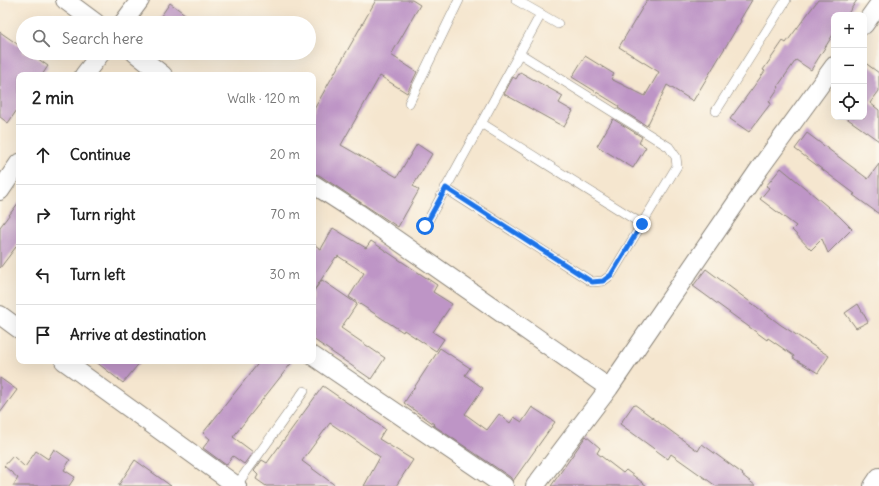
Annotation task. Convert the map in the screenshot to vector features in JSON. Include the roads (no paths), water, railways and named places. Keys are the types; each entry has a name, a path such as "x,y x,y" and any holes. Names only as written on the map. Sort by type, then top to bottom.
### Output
{"street":[{"path":"65,0 87,16"},
{"path":"128,16 140,0"},
{"path":"867,21 879,4"},
{"path":"86,72 96,60"},
{"path":"144,60 158,72"},
{"path":"536,486 610,388 760,168 831,70"},
{"path":"0,191 16,167"},
{"path":"316,186 358,213 610,388"},
{"path":"0,315 16,326"},
{"path":"316,358 504,486"},
{"path":"68,364 236,486"},
{"path":"873,486 879,477"}],"lane":[{"path":"409,103 459,0"},
{"path":"516,0 529,3 541,14 558,24"},
{"path":"716,111 786,0"},
{"path":"425,226 541,14"},
{"path":"446,188 592,282 603,281 611,275 677,166 676,157 669,147 519,53"},
{"path":"481,124 642,224"},
{"path":"236,486 304,391"}]}
